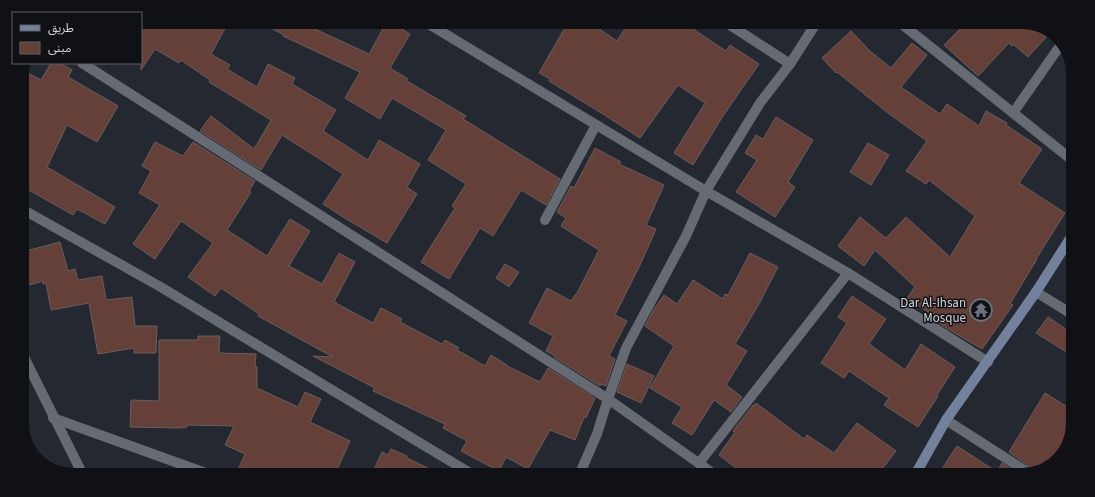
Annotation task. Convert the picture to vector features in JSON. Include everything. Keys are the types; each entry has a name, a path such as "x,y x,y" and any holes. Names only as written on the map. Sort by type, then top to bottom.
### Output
{"main road":[{"path":"919,468 946,420 1036,292 1066,245"}],"street":[{"path":"437,29 706,191 848,273 988,362"},
{"path":"736,29 790,64"},
{"path":"582,468 597,434 626,348 686,236 706,191 760,103 790,64 812,29"},
{"path":"908,29 1066,155"},
{"path":"1013,113 1058,48"},
{"path":"84,64 608,400 706,468"},
{"path":"545,220 596,125"},
{"path":"29,213 159,286 462,468"},
{"path":"699,463 848,273"},
{"path":"1036,292 1066,311"},
{"path":"29,368 79,468"},
{"path":"53,418 191,468"},
{"path":"946,420 1021,468"}],"building":[{"path":"142,29 225,29 211,54 230,65 227,69 257,87 268,64 295,78 292,84 336,110 323,131 368,160 379,140 420,164 407,187 417,194 387,243 323,204 343,174 282,135 261,170 200,131 211,116 254,149 271,120 209,82 210,80 181,60 179,63 155,49 141,70"},
{"path":"273,29 315,29 369,54 383,29 401,29 410,34 390,68 408,79 407,81 466,116 463,119 560,179 546,205 521,190 493,236 480,228 449,279 421,262 455,208 452,206 466,184 428,160 446,130 392,98 380,119 345,98 360,72 283,36 284,35"},
{"path":"564,29 599,29 617,41 625,29 693,29 726,51 730,45 759,64 723,116 693,165 674,153 705,103 678,85 640,138 549,81 550,79 539,73"},
{"path":"960,29 1022,29 1039,32 1047,37 1028,57 1013,44 1012,46 1009,43 978,76 944,45"},
{"path":"851,31 870,51 891,68 912,43 927,55 901,87 940,114 947,104 979,126 986,111 1007,123 1006,125 1042,149 1019,183 1065,213 1010,304 1013,305 982,349 943,326 937,321 938,319 907,298 915,287 875,250 864,266 838,246 860,217 886,238 906,217 950,257 975,216 929,180 926,184 906,171 927,141 888,113 837,72 836,73 822,58"},
{"path":"50,64 62,64 72,70 68,77 118,106 97,142 67,125 47,167 115,207 105,224 77,209 73,215 29,190 29,74 41,80"},
{"path":"776,117 813,140 788,182 795,187 775,217 736,192 757,160 745,153 756,135 763,139"},
{"path":"155,142 183,156 193,142 255,181 249,191 251,192 227,230 267,256 290,219 310,231 289,266 322,284 339,253 355,262 334,302 373,323 381,308 402,319 400,322 442,344 445,340 459,348 457,350 485,366 491,355 507,366 540,382 548,368 595,398 586,418 584,417 575,440 550,430 529,468 506,457 500,468 493,468 461,451 467,441 443,428 445,424 373,391 375,388 313,356 333,357 258,316 259,314 221,288 215,296 188,277 213,243 181,221 155,259 133,244 160,205 139,193 151,171 142,166"},
{"path":"868,143 889,155 871,185 850,172"},
{"path":"595,148 621,162 619,164 664,185 646,225 656,229 615,315 627,321 609,356 615,359 606,386 601,384 600,386 546,351 553,336 529,323 547,288 571,301 576,295 599,250 561,226 566,218 557,212 571,186 574,188"},
{"path":"60,242 68,271 75,269 78,280 102,276 106,300 132,297 135,326 157,326 156,353 134,353 134,348 98,354 89,303 51,310 46,283 43,284 43,281 29,285 29,250"},
{"path":"750,253 778,267 759,304 735,344 747,351 726,385 742,397 731,412 714,400 692,435 672,423 682,407 650,388 674,346 645,326 654,309 664,295 677,304 693,280 723,299 725,294 728,295"},
{"path":"505,264 519,272 509,287 496,278"},
{"path":"852,296 886,319 869,344 905,370 921,344 955,367 918,427 884,405 889,398 849,371 844,378 821,363 847,323 838,317"},
{"path":"1048,317 1066,329 1066,352 1036,333"},
{"path":"198,336 220,336 219,353 256,354 255,366 257,367 257,388 298,407 305,392 321,399 310,422 350,441 338,468 239,468 245,454 225,445 234,426 187,425 187,427 179,428 130,427 131,400 159,401 159,340 198,340"},
{"path":"627,364 654,376 641,403 617,392"},
{"path":"1045,393 1066,406 1066,424 1063,441 1051,457 1046,461 1031,467 1009,452"},
{"path":"756,403 804,439 807,435 834,453 857,423 896,451 883,468 736,468 719,455 735,432 733,431 753,405 754,406"},
{"path":"957,446 991,468 943,468"},
{"path":"391,449 428,468 375,468 382,452 388,455"},
{"path":"1002,463 1010,468 999,468"}],"place":[{"name":"Dar Al-Ihsan Mosque","path":"981,310"}]}
